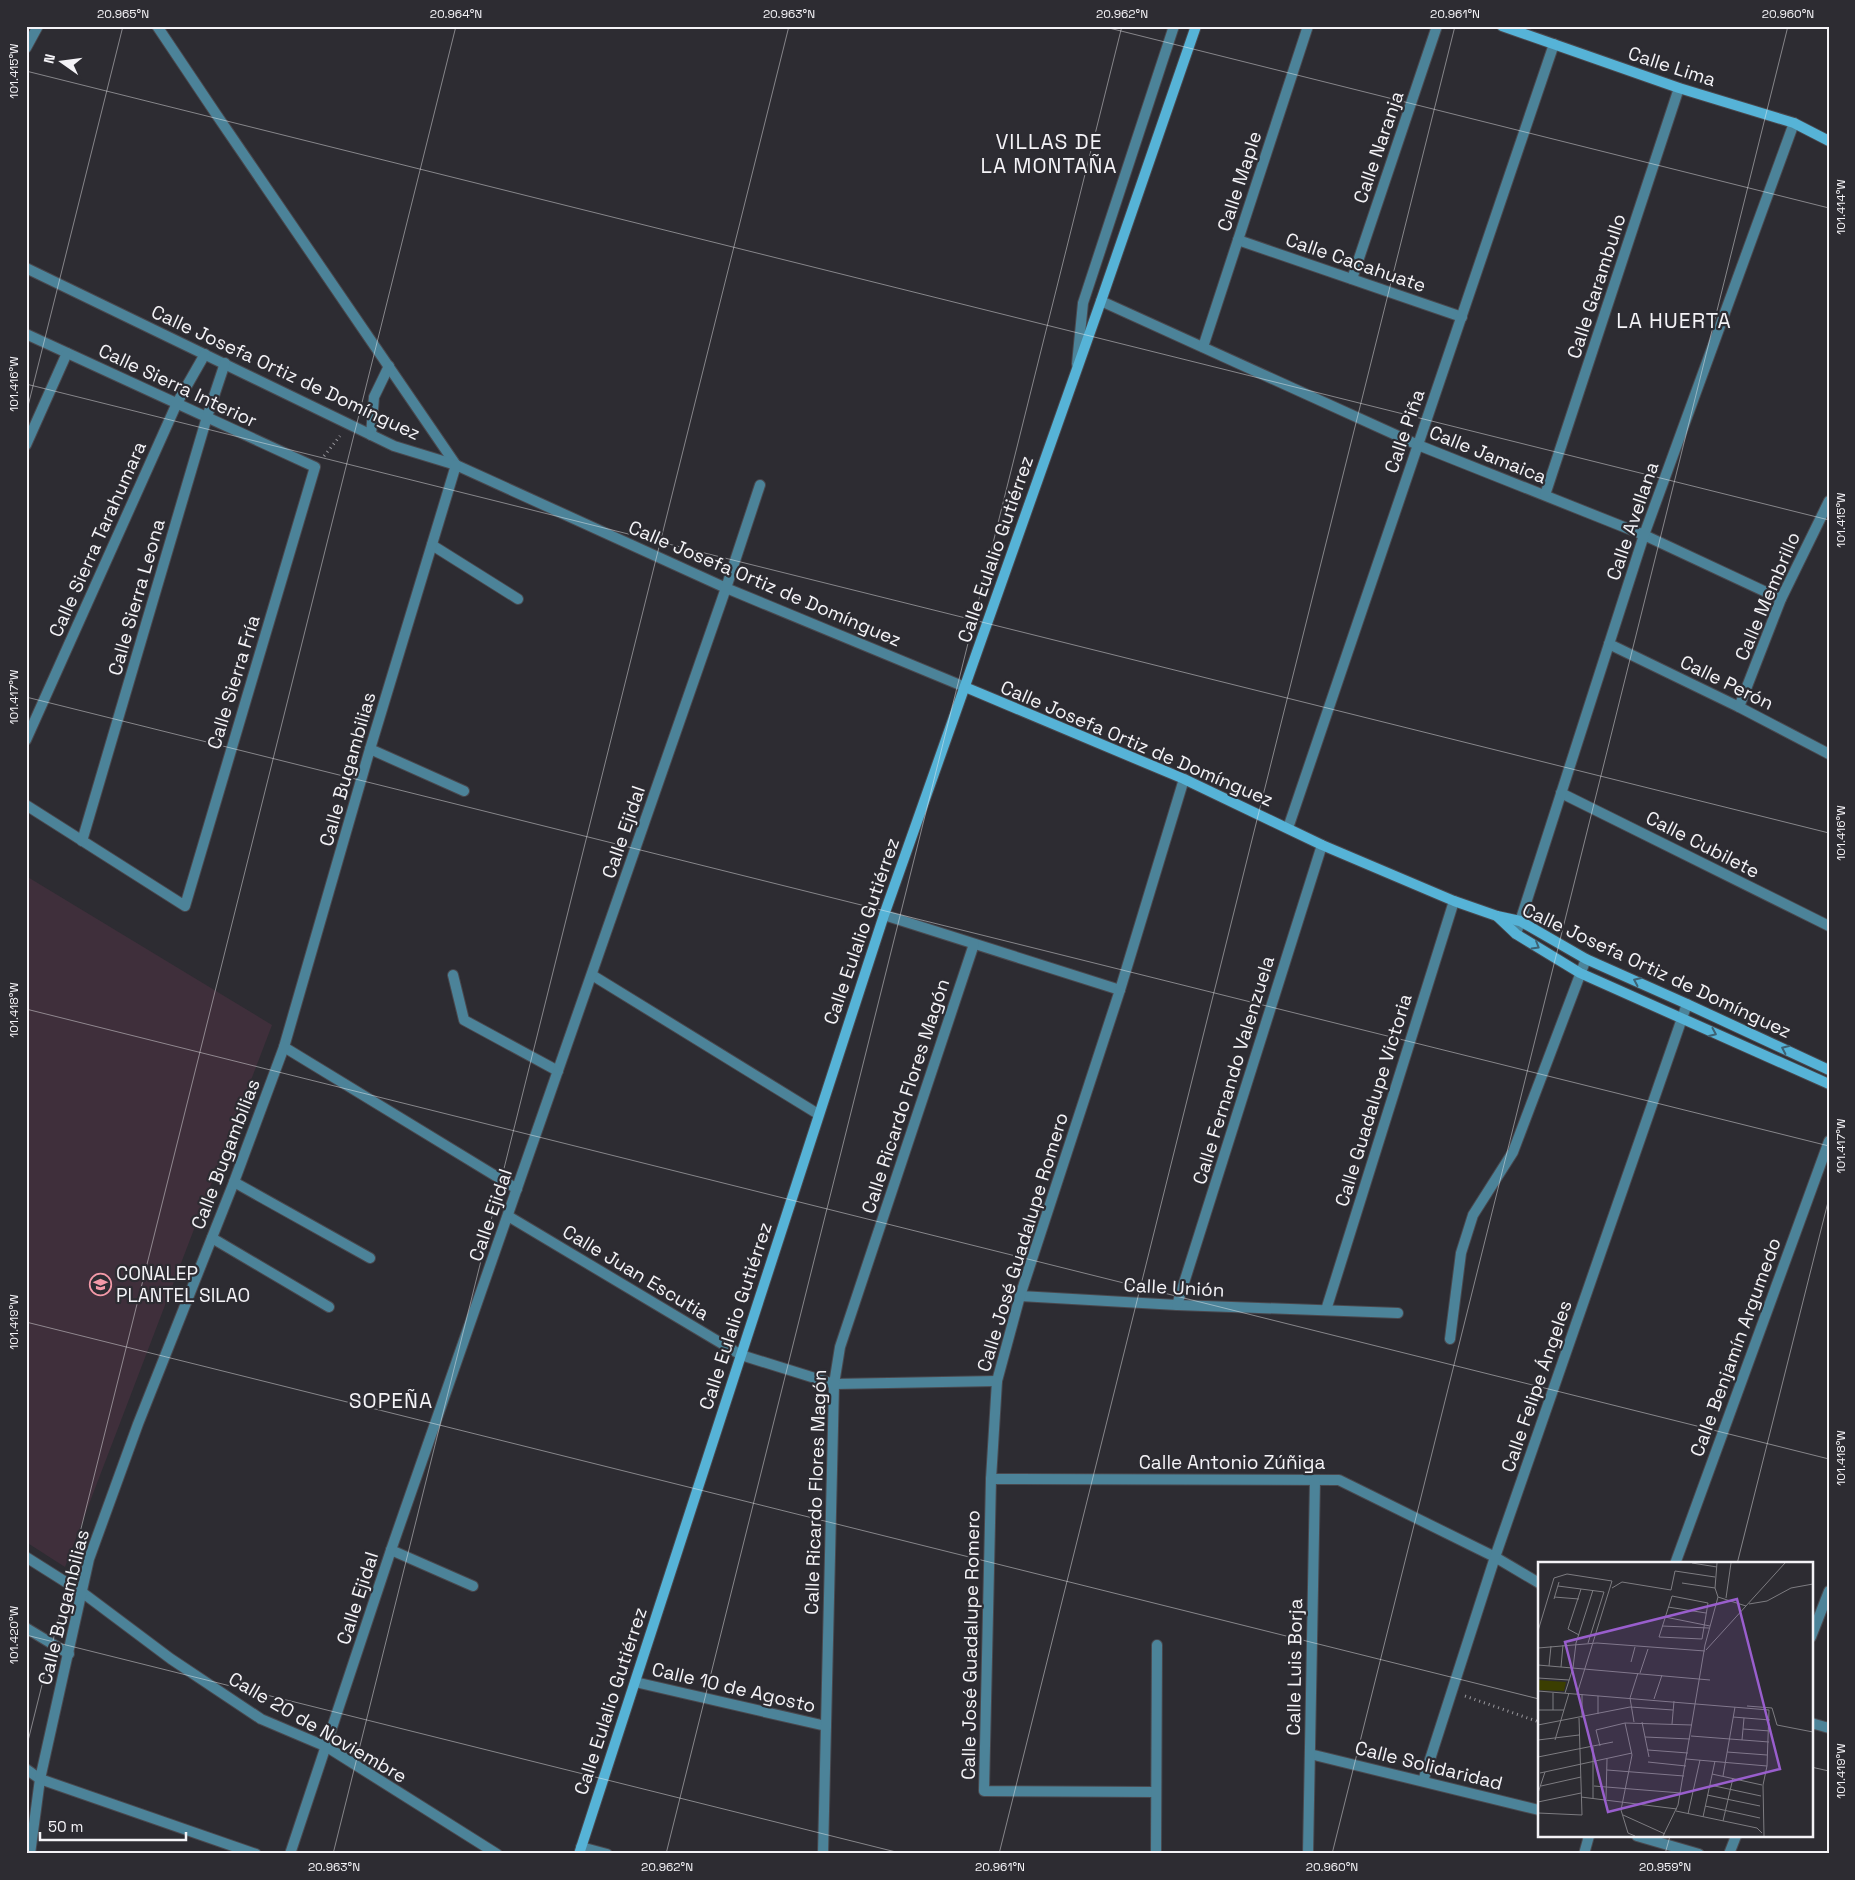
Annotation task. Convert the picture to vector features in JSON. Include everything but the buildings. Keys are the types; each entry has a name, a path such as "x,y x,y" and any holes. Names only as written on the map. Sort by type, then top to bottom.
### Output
{"street":[{"path":"26,48 38,26"},
{"path":"157,26 456,465"},
{"path":"1076,373 1083,303 1174,26"},
{"name":"Calle Eulalio Gutiérrez","path":"580,1851 884,915 1076,373 1196,26"},
{"name":"Calle Maple","path":"1203,347 1308,26"},
{"name":"Calle Naranja","path":"1352,279 1437,26"},
{"name":"Calle Lima","path":"1502,26 1680,88 1794,123 1829,141"},
{"name":"Calle Piña","path":"1288,828 1554,44"},
{"name":"Calle Garambullo","path":"1545,495 1680,88"},
{"name":"Calle Avellana","path":"1516,934 1644,535 1794,123"},
{"name":"Calle Cacahuate","path":"1238,240 1462,317"},
{"name":"Calle Josefa Ortiz de Domínguez","path":"26,268 394,446 456,465 726,588 1184,779 1322,844 1454,900 1497,916 1520,921 1586,959 1829,1070"},
{"name":"Calle Jamaica","path":"1101,301 1418,445 1644,535 1780,599"},
{"name":"Calle Sierra Interior","path":"26,334 315,467"},
{"path":"26,445 67,353"},
{"name":"Calle Sierra Tarahumara","path":"26,740 177,403 205,354"},
{"name":"Calle Sierra Leona","path":"82,840 207,417 225,363"},
{"path":"371,435 374,397 389,366"},
{"name":"Calle Bugambilias","path":"30,1854 40,1779 83,1593 89,1559 284,1047 370,748 456,465"},
{"name":"Calle Sierra Fría","path":"82,840 185,906 315,467"},
{"name":"Calle Ejidal","path":"290,1854 391,1550 592,975 760,485"},
{"name":"Calle Membrillo","path":"1739,707 1780,599 1829,502"},
{"path":"432,545 518,599"},
{"name":"Calle Perón","path":"1609,644 1739,707 1829,754"},
{"path":"370,748 464,791"},
{"name":"Calle José Guadalupe Romero","path":"1156,1792 984,1791 991,1479 997,1381 1020,1296 1120,990 1184,779"},
{"name":"Calle Cubilete","path":"1561,793 1829,926"},
{"path":"26,805 82,840"},
{"name":"Calle Fernando Valenzuela","path":"1177,1305 1322,844"},
{"name":"Calle Guadalupe Victoria","path":"1326,1310 1454,900"},
{"path":"884,915 1120,990"},
{"name":"Calle Josefa Ortiz de Domínguez","path":"1497,916 1516,934 1580,973 1829,1084"},
{"name":"Calle Ricardo Flores Magón","path":"823,1854 834,1384 840,1347 974,944"},
{"path":"1450,1339 1461,1253 1472,1215 1513,1152 1586,959"},
{"path":"453,975 464,1020 558,1071"},
{"path":"592,975 818,1114"},
{"name":"Calle Felipe Ángeles","path":"1423,1781 1495,1557 1687,1004"},
{"path":"284,1047 517,1189"},
{"name":"Calle Benjamín Argumedo","path":"1675,1562 1829,1141"},
{"path":"234,1182 370,1258"},
{"name":"Calle Juan Escutia","path":"508,1216 741,1355 834,1384 997,1381"},
{"path":"212,1238 329,1308"},
{"name":"Calle Unión","path":"1020,1296 1177,1305 1398,1313"},
{"name":"Calle Antonio Zúñiga","path":"991,1479 1339,1480 1495,1557 1538,1581"},
{"name":"Calle Luis Borja","path":"1308,1854 1315,1480"},
{"path":"391,1550 473,1586"},
{"name":"Calle 20 de Noviembre","path":"26,1557 83,1593 171,1659 261,1719 327,1747 497,1854"},
{"path":"1812,1634 1829,1590"},
{"path":"26,1628 69,1654"},
{"path":"1156,1854 1157,1645"},
{"name":"Calle 10 de Agosto","path":"635,1682 826,1726"},
{"path":"1812,1723 1829,1728"},
{"name":"Calle Solidaridad","path":"1310,1754 1538,1810"},
{"path":"26,1769 40,1779 256,1854"},
{"path":"1584,1854 1588,1838"},
{"path":"1644,1838 1699,1854"},
{"path":"1729,1854 1735,1838"},
{"path":"580,1851 607,1854"}],"path":[{"path":"315,467 349,424"},
{"path":"1452,1692 1538,1722"}],"shaded area":[{"name":"CONALEP PLANTEL SILAO","path":"26,876 272,1025 65,1567 26,1542"}],"place":[{"name":"CONALEP PLANTEL SILAO","path":"100,1284"}],"district":[{"name":"VILLAS DE LA MONTAÑA","path":"1049,154"},
{"name":"LA HUERTA","path":"1674,321"},
{"name":"SOPEÑA","path":"391,1401"}]}
